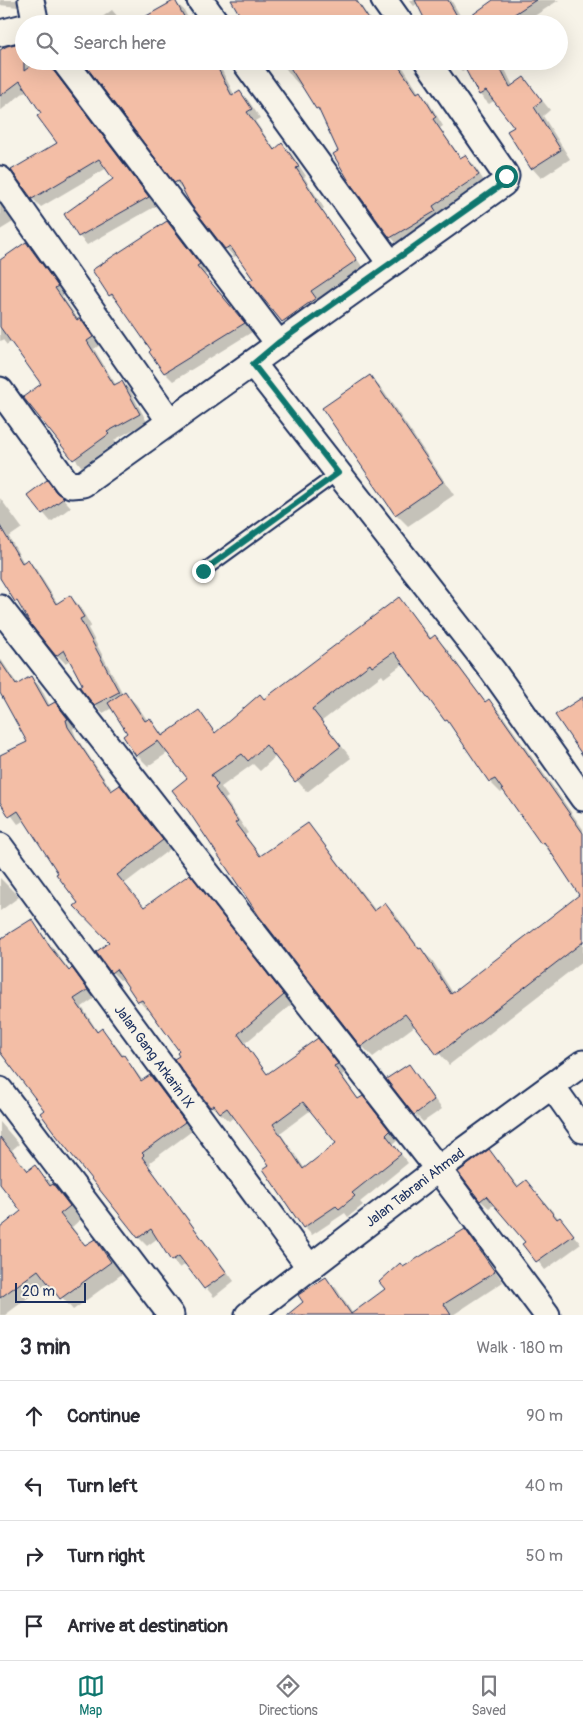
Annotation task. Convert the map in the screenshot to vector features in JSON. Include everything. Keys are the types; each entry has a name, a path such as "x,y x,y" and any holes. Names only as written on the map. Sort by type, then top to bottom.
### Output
{"street":[{"path":"31,0 34,15"},
{"path":"200,0 211,15"},
{"path":"384,0 395,15"},
{"path":"0,33 15,29"},
{"path":"71,70 278,343"},
{"path":"251,70 390,263"},
{"path":"0,390 67,483 71,485 83,484 169,420 253,364 278,343 505,180 503,171 433,70"},
{"path":"0,179 169,420"},
{"path":"253,364 493,671 583,798"},
{"path":"0,608 438,1169 547,1315"},
{"name":"Jalan Gang Arkarin IX","path":"0,846 310,1268"},
{"name":"Jalan Tabrani Ahmad","path":"248,1315 438,1169 583,1063"},
{"path":"552,1086 583,1130"},
{"path":"0,1090 171,1315"}],"lane":[{"path":"203,571 338,473"}],"building":[{"path":"175,0 183,15 148,15"},
{"path":"231,0 356,0 366,15 240,15"},
{"path":"415,0 448,0 456,15 422,15"},
{"path":"493,0 536,0 513,15 472,15"},
{"path":"15,44 15,70 53,70 149,197 78,237 64,214 113,179 99,159 32,199 11,170 57,143 37,116 41,113 20,81 0,96 0,50"},
{"path":"89,70 219,70 232,96 240,91 252,109 247,112 274,150 282,143 299,167 296,168 317,200 315,201 357,260 311,291 316,298 282,322 249,281 253,279 230,246 225,249 191,205 178,181 174,183"},
{"path":"292,70 401,70 417,93 420,91 436,117 433,119 460,158 465,155 479,175 433,206 436,211 390,238 350,183 333,154 338,151 318,108 316,109"},
{"path":"466,70 502,70 510,87 524,77 542,101 534,107 561,150 531,169 507,131 514,127 486,91 479,95"},
{"path":"167,221 200,264 197,266 245,323 164,373 149,352 151,350 112,294 109,296 92,270"},
{"path":"26,242 58,286 55,288 77,320 80,318 93,337 87,341 114,385 122,381 140,414 107,432 109,434 73,460 23,397 41,384 0,327 0,260"},
{"path":"370,375 443,482 395,515 322,408"},
{"path":"47,480 56,492 64,498 42,514 27,495"},
{"path":"0,526 22,563 28,559 56,604 70,595 84,617 80,619 119,692 94,705 79,686 82,684 64,650 56,656 31,625 17,601 15,602 0,578"},
{"path":"399,597 430,639 435,635 485,702 489,699 583,833 583,942 437,1055 405,1014 361,1047 259,916 172,790 187,778 158,741 136,756 123,736 127,733 108,703 125,691 145,721 150,718 162,736 199,710 215,733 260,694 264,699","holes":["394,652 445,721 447,720 489,782 495,779 541,844 544,842 579,895 451,994 421,948 419,949 385,903 374,911 308,823 260,856 235,823 238,821 215,788 218,785 211,775 242,754 248,761 266,745 295,782 341,746 312,709 370,664 372,667"]},
{"path":"0,661 16,685 31,676 48,706 55,702 68,719 66,720 68,727 111,791 120,785 163,840 117,875 144,907 190,874 284,995 238,1034 267,1074 318,1038 338,1064 334,1066 358,1099 363,1096 390,1131 386,1135 401,1154 352,1193 355,1196 339,1209 336,1206 303,1228 263,1169 269,1165 227,1108 220,1113 214,1105 210,1107 174,1059 179,1056 177,1053 179,1051 142,1000 138,1002 116,969 111,973 96,952 109,942 74,906 78,903 56,874 58,873 18,811 9,817 0,802 0,755 27,742 0,693","holes":["303,1102 336,1143 303,1169 273,1124"]},
{"path":"583,697 583,756 555,715"},
{"path":"32,919 50,947 69,971 72,968 88,990 74,999 97,1032 102,1028 122,1056 124,1055 141,1081 150,1075 185,1122 142,1153 144,1155 142,1157 227,1273 204,1289 179,1256 171,1261 151,1229 138,1238 56,1135 40,1113 44,1110 0,1052 0,939"},
{"path":"409,1064 434,1100 414,1115 386,1079"},
{"path":"0,1137 27,1171 35,1165 50,1186 53,1184 70,1206 60,1214 85,1245 95,1239 111,1262 60,1299 38,1270 0,1298 0,1228 21,1211 0,1184"},
{"path":"489,1149 517,1187 526,1180 557,1219 560,1217 574,1235 536,1262 522,1244 525,1242 486,1196 480,1201 458,1172"},
{"path":"465,1229 495,1272 444,1304 451,1315 287,1315 303,1302 298,1295 326,1277 351,1314 385,1289 379,1282 400,1263 403,1267"}],"route":[{"path":"203,571 338,473 253,364 278,343 504,183 506,176"}]}
